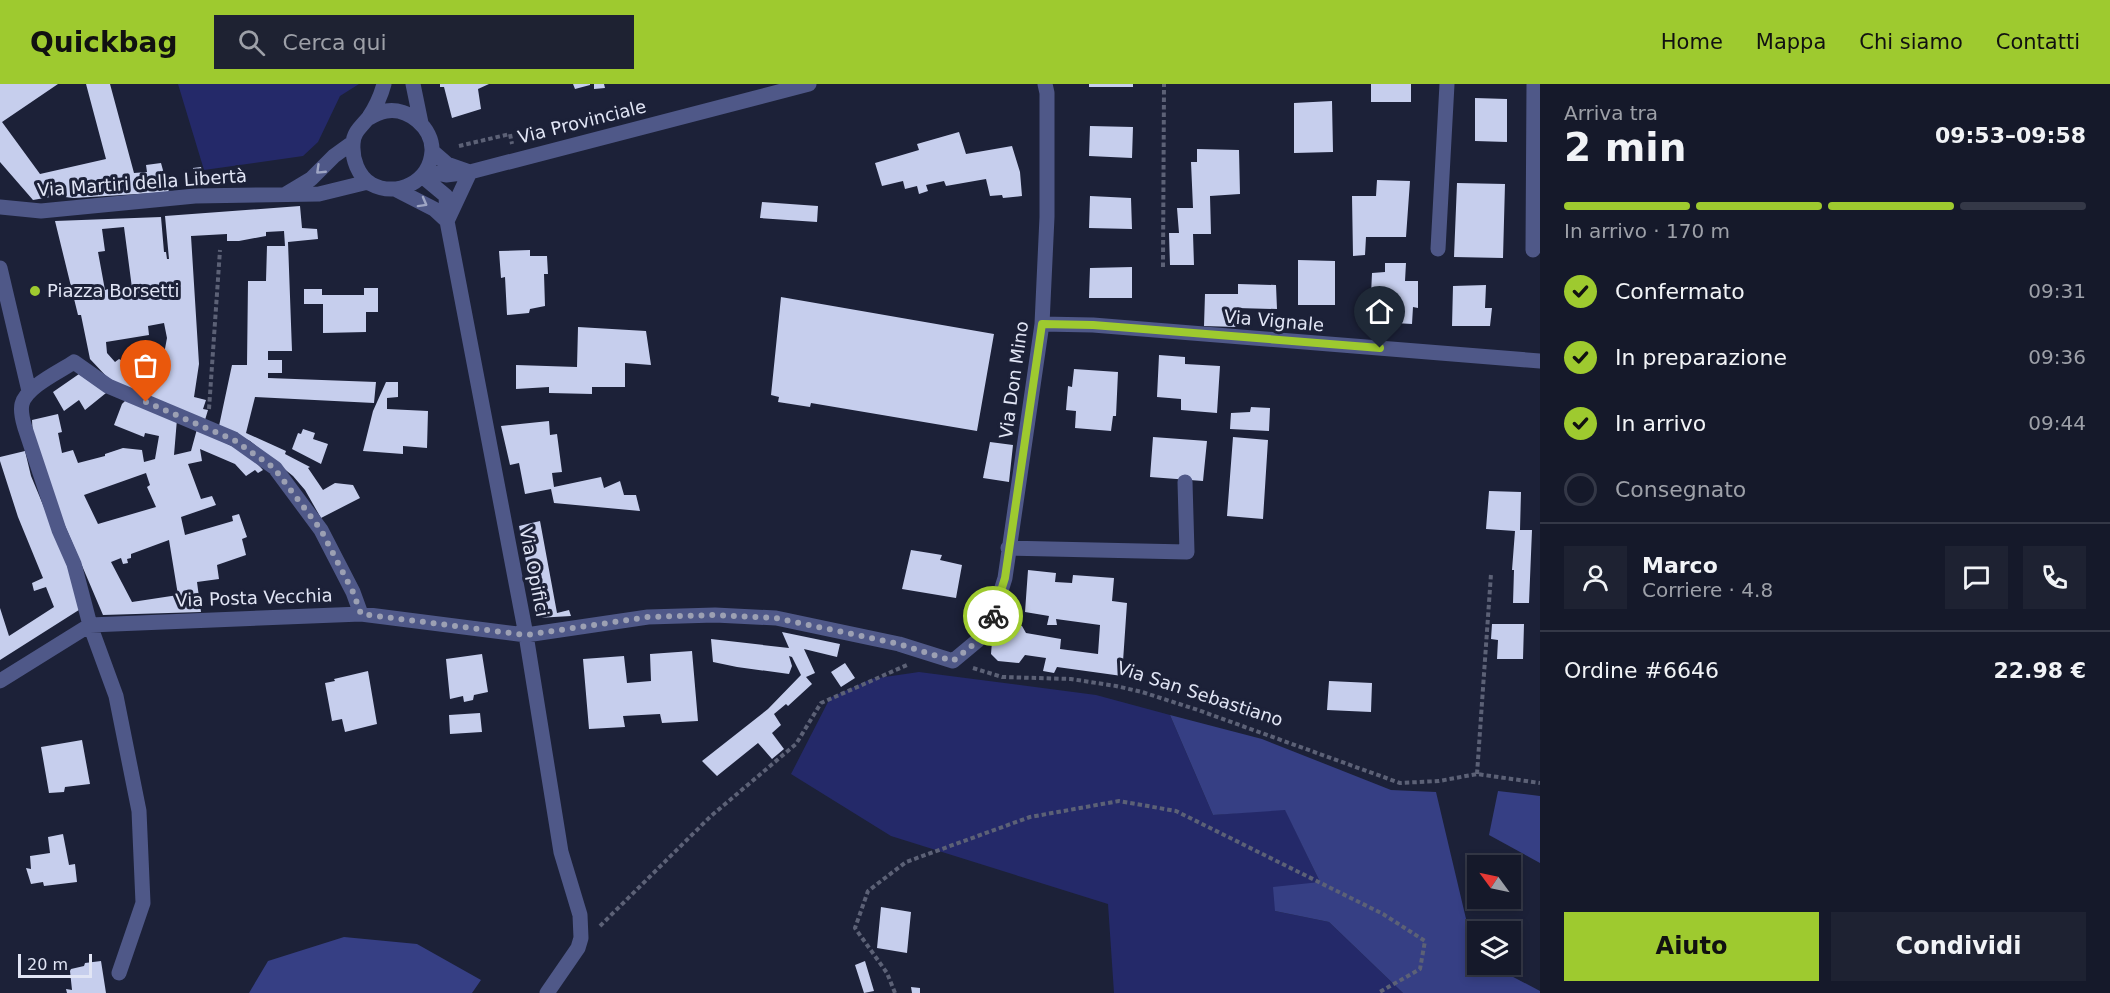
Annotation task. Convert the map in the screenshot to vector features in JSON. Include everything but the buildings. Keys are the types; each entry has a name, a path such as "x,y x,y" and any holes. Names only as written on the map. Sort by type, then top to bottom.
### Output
{"street":[{"path":"384,84 369,117 356,133 352,143 355,165 368,182 382,189 397,189 411,185 424,173 432,151 429,136 421,123 413,84"},
{"name":"Via Provinciale","path":"424,173 446,175 470,172 809,84"},
{"name":"Via Don Mino","path":"953,661 978,641 990,626 1005,578 1042,324 1047,217 1047,93 1045,84"},
{"path":"1438,249 1447,84"},
{"path":"1533,250 1534,84"},
{"path":"369,117 386,111 405,112 421,123"},
{"path":"286,194 311,179 334,156 352,143"},
{"path":"397,189 434,209 447,221 470,172 447,164 432,151"},
{"name":"Via Opifici","path":"424,173 446,196 447,221 526,635 561,852 580,915 581,938 578,948"},
{"name":"Via Martiri della Libertà","path":"0,207 41,211 184,196 319,194 368,182"},
{"path":"0,268 29,391"},
{"name":"Via Vignale","path":"1042,324 1093,325 1540,361"},
{"path":"119,973 143,903 140,811 116,696 90,625 74,564 59,530 25,428 21,412 22,402 29,391 74,362 108,386 234,440 274,468 321,530 353,592 361,614"},
{"path":"1008,548 1187,552 1185,482"},
{"name":"Via Posta Vecchia","path":"90,625 361,614 526,635"},
{"path":"526,635 648,617 715,615 776,618 899,644 953,661"},
{"path":"0,681 90,625"},
{"path":"547,993 578,948"}],"path":[{"path":"1163,267 1164,84"},
{"path":"208,427 220,250"},
{"path":"1477,774 1491,574"},
{"path":"578,948 711,816 796,744 821,703 903,669 923,651"},
{"name":"Via San Sebastiano","path":"953,661 1002,677 1071,679 1142,692 1400,783 1439,781 1477,774 1540,783"},
{"path":"895,993 887,973 855,928 868,891 906,862 1030,817 1119,801 1176,811 1383,914 1425,941 1420,969 1378,993"}],"shaded area":[{"path":"178,84 359,84 340,96 318,142 303,156 204,170"},
{"path":"919,672 1096,695 1170,715 1213,815 1285,809 1320,882 1275,911 1329,922 1403,993 1114,993 1108,904 891,836 791,774 830,698 871,679"},
{"path":"1170,715 1262,739 1391,790 1436,792 1467,923 1467,975 1510,975 1540,993 1403,993 1329,922 1275,911 1273,887 1320,882 1285,810 1213,815"},
{"path":"1498,791 1540,796 1540,863 1489,835"},
{"path":"344,937 417,944 481,980 472,993 249,993 268,961"}],"way so far":[{"path":"146,402 234,440 274,468 321,530 353,592 361,614 526,635 648,617 715,615 776,618 899,644 953,661 978,641 990,626 993,616"}],"place":[{"name":"Piazza Borsetti","path":"35,291"}],"route":[{"path":"993,616 1005,578 1042,324 1093,325 1380,348"}]}
